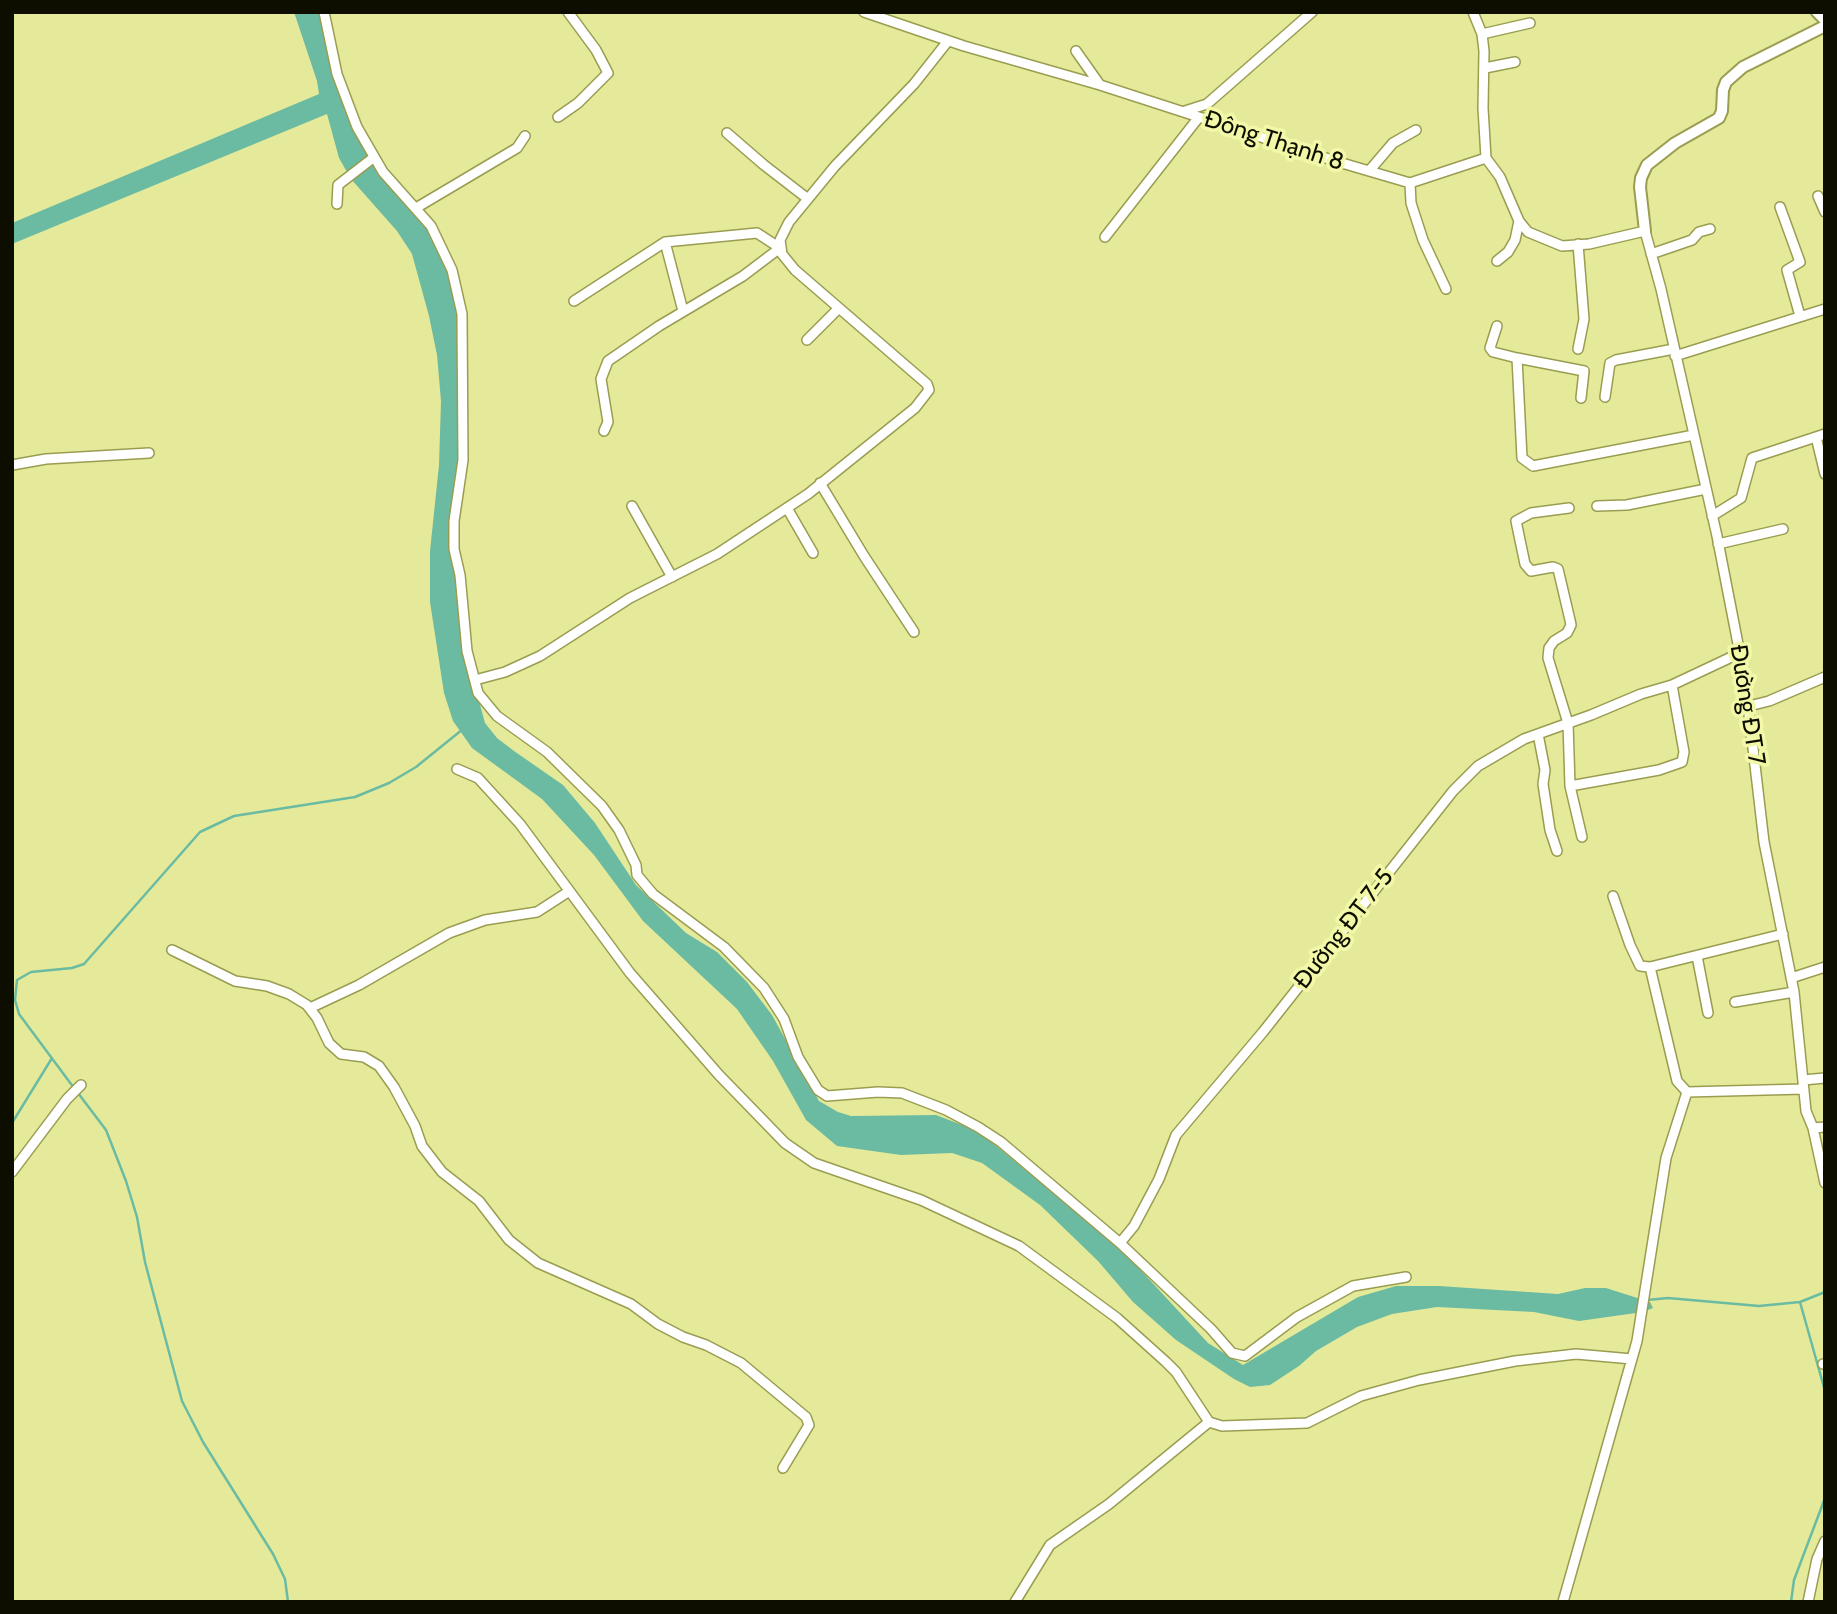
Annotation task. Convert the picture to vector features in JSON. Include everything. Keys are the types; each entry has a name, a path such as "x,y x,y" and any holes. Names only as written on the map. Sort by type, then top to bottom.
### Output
{"street":[{"path":"324,12 337,74 357,127 372,159 431,226 452,270 463,314 463,460 454,521 454,549 460,575 467,651 478,693 497,716 547,752 602,806 619,830 636,864 637,875 653,894 724,947 764,988 781,1012 798,1057 818,1090 827,1096 902,1093 946,1110 978,1127 1001,1142 1120,1242 1211,1329 1232,1353 1245,1356 1297,1317 1353,1286 1406,1277"},
{"path":"558,117 578,103 608,73 596,50 568,12"},
{"name":"Đông Thạnh 8","path":"864,12 948,41 1185,111 1410,183"},
{"path":"890,21 897,12"},
{"path":"1185,111 1207,104 1312,12"},
{"path":"1473,12 1482,34 1486,158 1500,177 1519,221 1528,232 1562,246 1645,231 1640,187 1647,165 1675,143 1719,118 1726,82 1738,72 1825,26"},
{"path":"1817,12 1825,20"},
{"path":"1482,34 1530,23"},
{"path":"475,680 505,672 540,656 630,598 717,554 820,483 915,408 929,390 927,384 795,270 782,254 780,240 789,222 835,166 914,84 948,41"},
{"path":"1076,51 1100,85"},
{"path":"1485,68 1515,62"},
{"path":"1105,237 1199,117"},
{"path":"1369,171 1393,143 1416,130"},
{"path":"727,133 808,199"},
{"path":"416,208 517,148 525,136"},
{"path":"1446,289 1423,240 1411,203 1410,183 1486,158"},
{"path":"337,204 338,185 372,159"},
{"path":"1818,196 1825,212"},
{"path":"1780,207 1800,262 1787,270 1800,316"},
{"path":"1497,261 1508,253 1515,240 1519,221"},
{"path":"1651,254 1692,240 1699,232 1710,229"},
{"name":"Đường ĐT 7","path":"1645,231 1694,435 1740,653 1765,842 1794,992 1806,1111 1813,1128 1825,1183"},
{"path":"575,301 665,242 757,233 780,248"},
{"path":"665,242 683,312"},
{"path":"1578,244 1584,318 1578,349"},
{"path":"604,431 608,422 601,379 608,362 743,276 780,248"},
{"path":"807,340 838,309"},
{"path":"1605,397 1610,363 1616,360 1674,353 1825,309"},
{"path":"1497,326 1490,348 1493,352 1584,371 1581,398"},
{"path":"1517,358 1522,458 1533,466 1694,435"},
{"path":"1712,516 1741,498 1752,458 1820,435 1825,474"},
{"path":"12,466 46,459 149,453"},
{"path":"820,483 914,632"},
{"path":"1597,506 1627,505 1706,489"},
{"path":"632,506 672,577"},
{"path":"787,508 813,553"},
{"path":"1569,508 1531,513 1516,521 1525,564 1531,571 1553,567 1558,569 1571,625 1549,648 1548,658 1568,723 1570,786 1582,837"},
{"path":"1718,544 1783,529"},
{"name":"Đường ĐT 7-5","path":"1120,1242 1134,1226 1159,1179 1176,1135 1262,1032 1453,791 1478,766 1524,739 1641,694 1672,685 1740,653"},
{"path":"1749,706 1769,701 1825,677"},
{"path":"1570,786 1658,770 1682,761 1684,752 1672,685"},
{"path":"1538,734 1545,770 1543,784 1550,830 1556,851"},
{"path":"457,769 478,778 520,824 639,983 719,1075 785,1143 814,1163 921,1200 1019,1246 1117,1318 1176,1371 1209,1422 1222,1426 1307,1423 1361,1396 1419,1380 1516,1361 1576,1354 1632,1359"},
{"path":"310,1008 359,985 449,933 485,920 537,912 568,891"},
{"path":"1613,896 1640,966 1650,967 1783,934"},
{"path":"172,950 235,981 267,986 289,994 310,1008 329,1043 341,1054 364,1057 379,1066 415,1126 422,1146 442,1172 479,1201 494,1217 509,1240 538,1263 631,1304 658,1324 684,1338 706,1345 741,1363 806,1417 809,1424 783,1468"},
{"path":"1697,956 1708,1013"},
{"path":"1650,967 1678,1081 1687,1092"},
{"path":"1791,978 1825,967"},
{"path":"1735,1002 1794,992"},
{"path":"1687,1092 1803,1084 1825,1079"},
{"path":"12,1172 67,1099 81,1085"},
{"path":"1563,1602 1637,1341 1666,1158 1687,1092"},
{"path":"1813,1128 1825,1127"},
{"path":"1015,1602 1050,1545 1109,1504 1209,1422"},
{"path":"1808,1602 1817,1559 1825,1541"}],"water":[{"path":"294,12 322,12 360,142 389,187 414,209 440,247 458,299 462,426 458,556 460,631 485,723 497,738 563,785 595,823 636,885 686,933 717,952 747,982 772,1015 819,1101 851,1116 936,1115 978,1131 1082,1216 1135,1264 1208,1343 1243,1365 1358,1297 1396,1286 1439,1286 1558,1294 1585,1288 1606,1288 1650,1302 1653,1308 1643,1312 1579,1321 1534,1312 1437,1307 1392,1314 1357,1327 1316,1351 1270,1385 1250,1387 1176,1340 1133,1302 1098,1261 1040,1205 982,1163 952,1153 901,1155 837,1146 806,1120 773,1061 737,1009 643,921 594,855 542,799 472,748 453,721 444,693 430,602 430,551 439,465 441,401 437,355 429,316 412,254 397,231 351,179 339,158 327,114 12,244 12,223 319,94"}],"waterway":[{"path":"74,1088 19,1014 15,1000 17,980 31,972 72,968 84,964 200,832 234,816 355,797 389,783 416,767 463,729"},
{"path":"12,1123 52,1058"},
{"path":"78,1093 106,1130 126,1181 182,1401 203,1442 273,1554 285,1579 288,1602"},
{"path":"1647,1300 1668,1298 1759,1306 1800,1302 1825,1292"},
{"path":"1800,1302 1825,1391"},
{"path":"1791,1602 1794,1580 1825,1498"}]}
